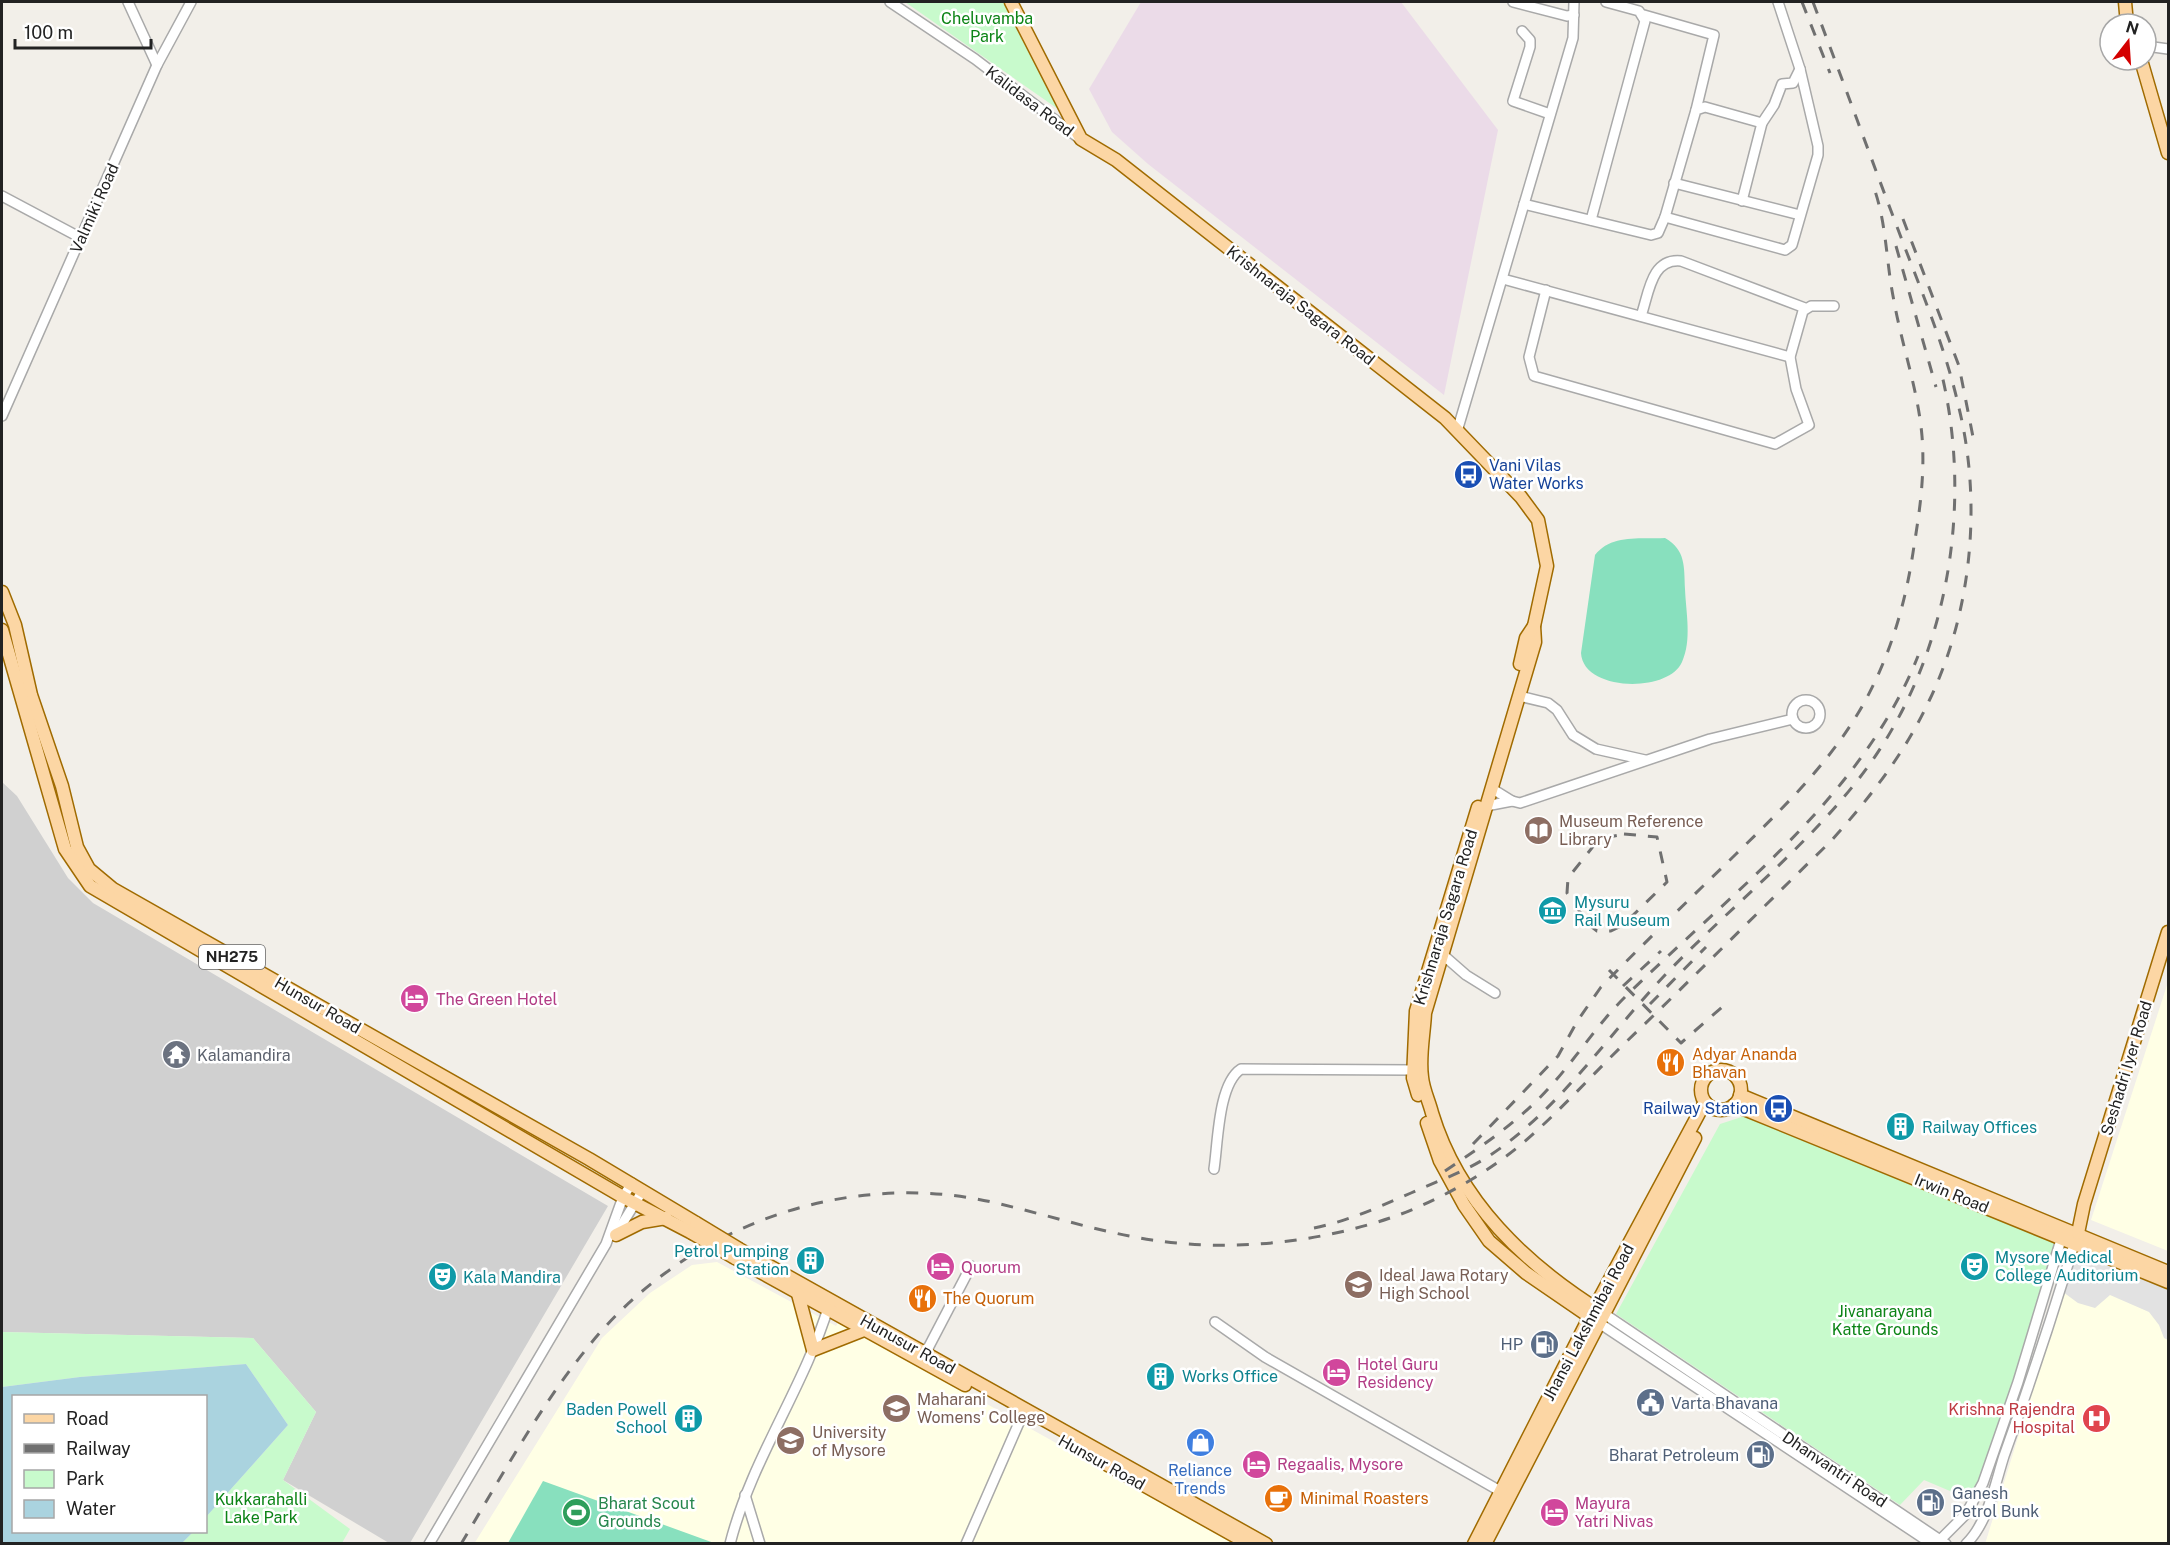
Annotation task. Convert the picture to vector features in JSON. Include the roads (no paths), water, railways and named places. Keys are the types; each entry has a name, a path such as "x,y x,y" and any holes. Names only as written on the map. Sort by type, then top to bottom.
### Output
{"main road":[{"path":"1011,2 1081,139"},
{"path":"2145,72 2169,153"},
{"name":"Krishnaraja Sagara Road","path":"1081,139 1116,160 1458,428 1521,497 1538,520 1547,566 1534,626 1535,642 1416,1011 1413,1078 1440,1161 1464,1205 1489,1241 1526,1273 1597,1316"},
{"name":"Hunsur Road","path":"2,592 15,625 31,695 62,786 77,846 89,868 113,889 643,1190 694,1228 737,1253 798,1294 829,1306 864,1330 1023,1413 1249,1544"},
{"name":"Krishnaraja Sagara Road","path":"1488,786 1526,638 1534,626"},
{"path":"2,630 65,849 90,886 623,1197 666,1218 694,1228"},
{"name":"Krishnaraja Sagara Road","path":"1482,805 1425,1013 1422,1077 1437,1130 1476,1202 1500,1233 1533,1264 1597,1316"},
{"name":"Seshadri Iyer Road","path":"2076,1238 2084,1204 2169,932"},
{"path":"1716,1071 1734,1075 1740,1084 1737,1100 1723,1110 1708,1105 1702,1096 1702,1083 1710,1073 1716,1071"},
{"name":"Irwin Road","path":"1737,1100 2063,1233 2169,1272"},
{"name":"Jhansi Lakshmibai Road","path":"1474,1544 1500,1491 1597,1316 1708,1105"},
{"name":"Seshadri Iyer Road","path":"2063,1233 2084,1204"},
{"path":"616,1235 642,1222 666,1218"},
{"name":"Irwin Road","path":"2076,1238 2169,1282"},
{"name":"Hunusur Road","path":"737,1253 829,1306 925,1354 1023,1413 1266,1544"},
{"path":"798,1294 813,1350 864,1330"},
{"name":"Jhansi Lakshmibai Road","path":"1485,1544 1597,1316"}],"street":[{"path":"128,2 157,65"},
{"name":"Valmiki Road","path":"2,416 157,65 191,2"},
{"name":"Kalidasa Road","path":"890,2 975,59 1081,139"},
{"path":"1513,2 1567,16 1574,15"},
{"path":"1458,428 1573,38 1574,2"},
{"path":"1524,204 1651,235 1658,233 1665,218 1696,110 1714,35 1606,2"},
{"path":"1665,218 1785,250 1792,245 1818,146 1800,69 1778,2"},
{"path":"1591,220 1645,21 1644,15"},
{"path":"1522,31 1530,40 1530,47 1513,101 1550,114"},
{"path":"1742,201 1762,123 1774,105 1782,84 1793,83 1800,69"},
{"path":"1696,110 1705,107 1762,123"},
{"path":"1674,183 1800,215"},
{"path":"2,196 81,238"},
{"path":"1641,316 1656,272 1662,263 1669,260 1681,261 1805,308 1834,306"},
{"path":"1503,279 1790,357"},
{"path":"1546,290 1530,357 1533,376 1775,444 1809,425 1796,389 1790,357 1805,308"},
{"path":"1518,696 1548,703 1557,710 1573,735 1596,749 1647,760"},
{"path":"1488,786 1512,801 1520,803 1710,740 1793,719"},
{"path":"1482,805 1512,801"},
{"path":"1442,954 1466,975 1495,993"},
{"path":"1214,1169 1225,1093 1235,1073 1241,1069 1413,1070"},
{"path":"429,1544 606,1244 623,1197 632,1184"},
{"path":"606,1244 616,1235 643,1190"},
{"name":"Seshadri Iyer Road","path":"1935,1542 1966,1514 1983,1484 2018,1382 2063,1233"},
{"path":"1966,1544 1975,1535 1986,1508 2040,1354 2076,1238"},
{"path":"925,1354 971,1266"},
{"path":"730,1544 745,1495 813,1350 829,1306"},
{"name":"Dhanvantri Road","path":"1597,1316 1935,1542"},
{"path":"1215,1323 1265,1357 1500,1491"},
{"path":"966,1544 1023,1413"},
{"path":"745,1495 760,1544"}],"water":[{"path":"246,1364 288,1425 207,1516 207,1395 12,1395 12,1533 192,1533 182,1543 2,1543 2,1387 80,1377"}],"railway":[{"path":"1802,2 1830,73"},
{"path":"461,1544 535,1422 584,1352 623,1309 667,1272 716,1241 768,1218 823,1202 880,1194 938,1194 996,1203 1132,1237 1182,1244 1274,1243 1335,1233 1393,1217 1462,1185 1495,1165 1524,1142 1830,842 1872,792 1909,739 1944,667 1963,594 1969,557 1971,519 1966,444 1954,386 1926,302 1813,2"},
{"path":"1473,1144 1558,1056 1578,1020 1601,987 1771,819 1821,765 1851,725 1864,703 1890,647 1911,567 1921,491 1923,450 1917,402 1897,318 1884,230 1874,188"},
{"path":"1903,219 1959,366 1975,447"},
{"path":"1896,246 1936,387"},
{"path":"1314,1228 1363,1213 1461,1172 1480,1162 1515,1137 1561,1094 1666,974 1812,832 1857,781 1888,737 1912,689 1932,639 1945,586 1953,532 1955,478 1951,424 1941,371"},
{"path":"1445,1171 1499,1133 1536,1101 1624,998 1749,881 1828,799 1863,755 1893,707 1918,656"},
{"path":"1624,834 1657,837 1667,882 1623,925 1611,931 1597,931 1588,924 1567,893 1568,878 1599,839 1624,834"},
{"path":"1650,1004 1706,947"},
{"path":"1623,986 1661,951"},
{"path":"1609,970 1681,1043 1729,1001"}],"place":[{"name":"Vani Vilas Water Works","path":"1468,474"},
{"name":"Museum Reference Library","path":"1538,830"},
{"name":"Mysuru Rail Museum","path":"1553,911"},
{"name":"The Green Hotel","path":"415,999"},
{"name":"Kalamandira","path":"176,1055"},
{"name":"Adyar Ananda Bhavan","path":"1671,1063"},
{"name":"Railway Station","path":"1779,1108"},
{"name":"Railway Offices","path":"1901,1127"},
{"name":"Petrol Pumping Station","path":"810,1260"},
{"name":"Mysore Medical College Auditorium","path":"1974,1266"},
{"name":"Quorum","path":"940,1267"},
{"name":"Kala Mandira","path":"442,1277"},
{"name":"Ideal Jawa Rotary High School","path":"1358,1284"},
{"name":"The Quorum","path":"922,1298"},
{"name":"HP","path":"1544,1344"},
{"name":"Hotel Guru Residency","path":"1336,1373"},
{"name":"Works Office","path":"1161,1376"},
{"name":"Varta Bhavana","path":"1650,1403"},
{"name":"Maharani Womens' College","path":"896,1408"},
{"name":"Baden Powell School","path":"688,1418"},
{"name":"Krishna Rajendra Hospital","path":"2096,1418"},
{"name":"University of Mysore","path":"791,1441"},
{"name":"Reliance Trends","path":"1200,1442"},
{"name":"Bharat Petroleum","path":"1760,1455"},
{"name":"Regaalis, Mysore","path":"1256,1464"},
{"name":"Minimal Roasters","path":"1279,1498"},
{"name":"Ganesh Petrol Bunk","path":"1931,1502"},
{"name":"Bharat Scout Grounds","path":"577,1512"},
{"name":"Mayura Yatri Nivas","path":"1554,1512"}],"park label":[{"name":"Cheluvamba Park","path":"987,27"},
{"name":"Jivanarayana Katte Grounds","path":"1885,1320"},
{"name":"Kukkarahalli Lake Park","path":"261,1508"}]}
